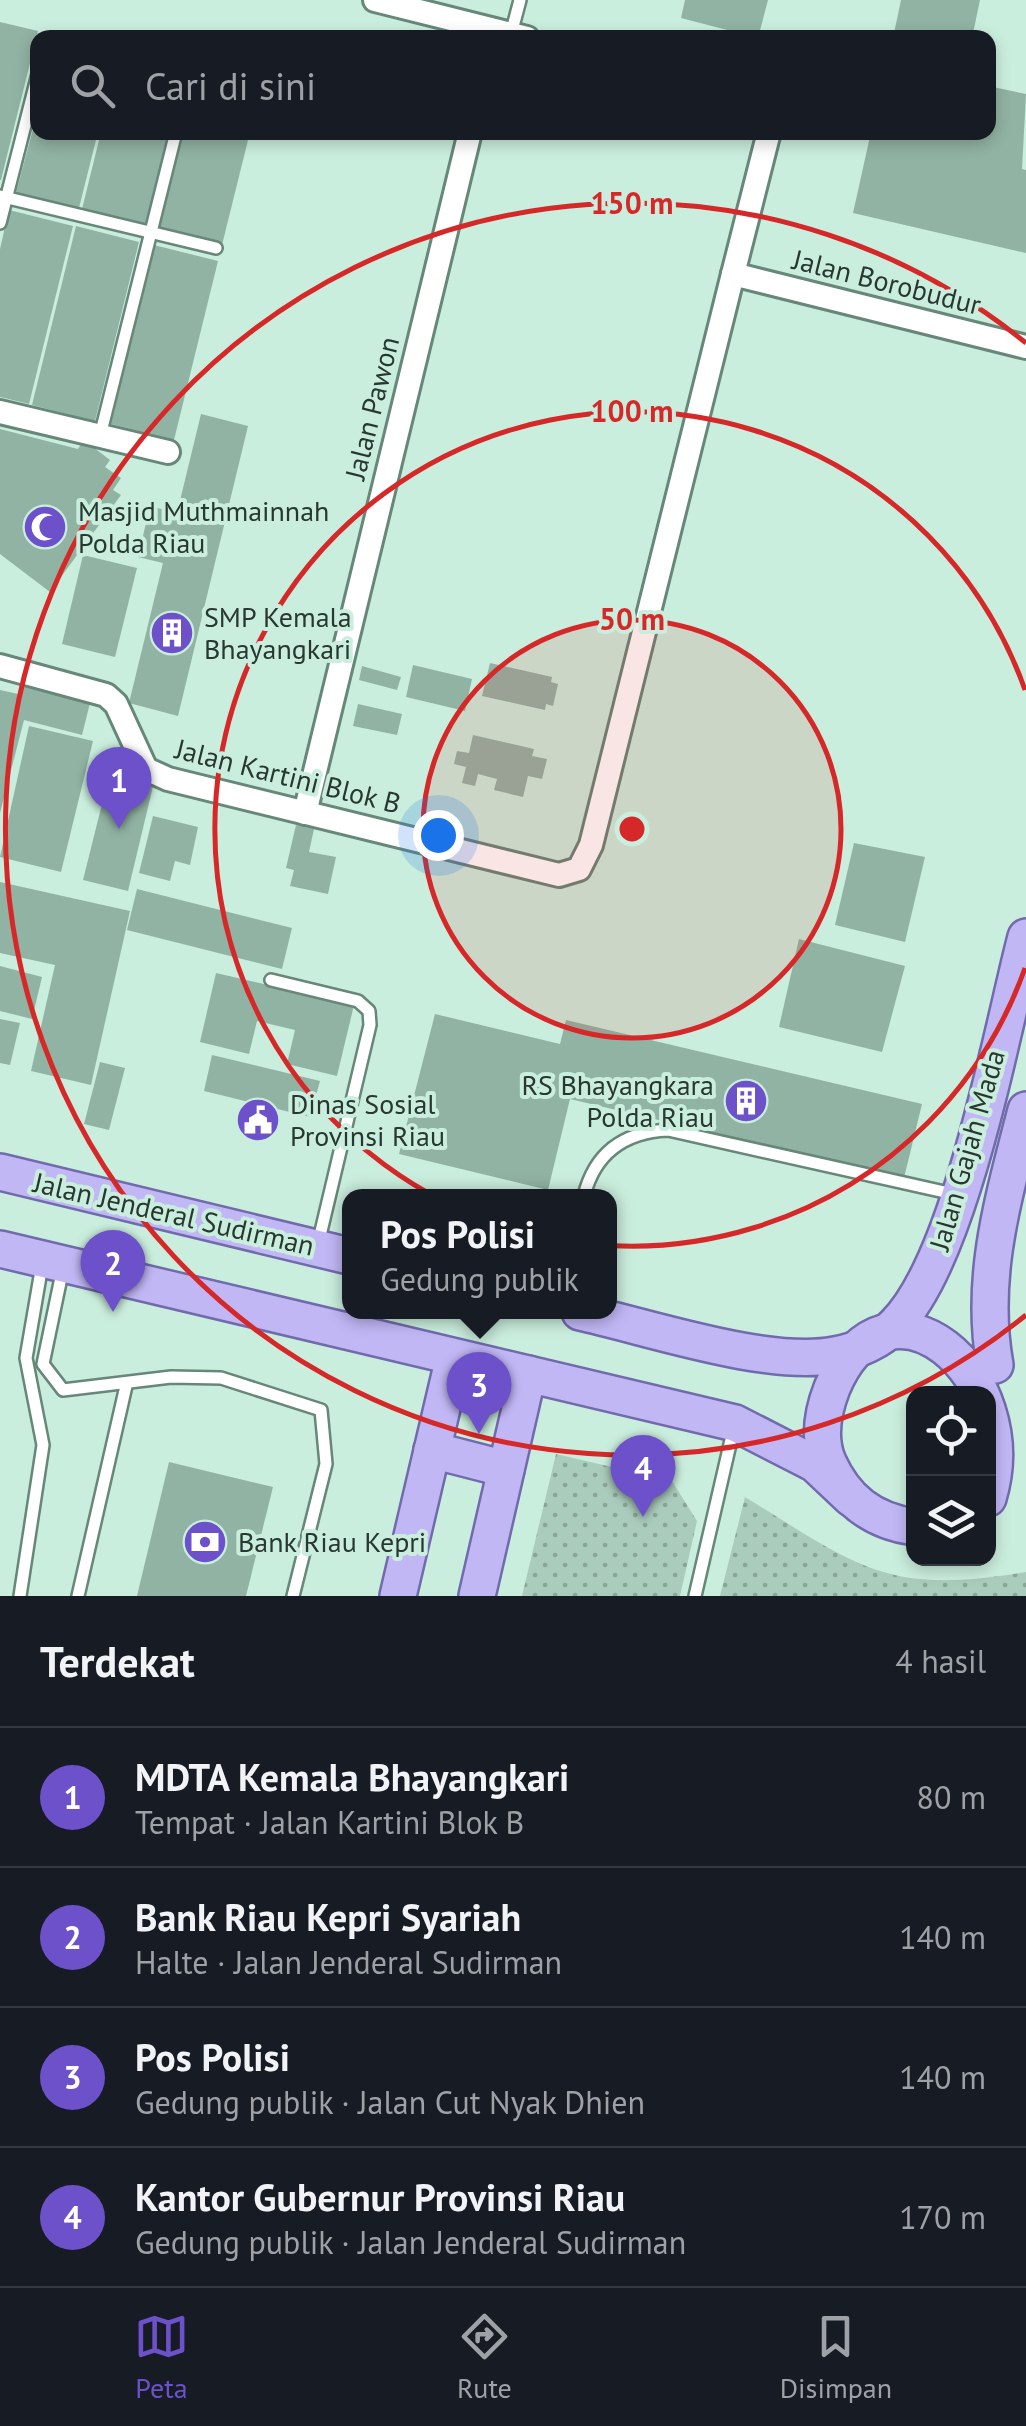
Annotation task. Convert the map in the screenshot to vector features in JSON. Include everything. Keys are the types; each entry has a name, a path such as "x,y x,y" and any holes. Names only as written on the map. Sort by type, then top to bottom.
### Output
{"main road":[{"name":"Jalan Gajah Mada","path":"850,1498 826,1455 826,1404 836,1379 896,1325 919,1293 959,1195 1026,937"},
{"name":"Jalan Gajah Mada","path":"996,1489 1004,1480 1016,1449 1017,1417 988,1326 989,1269 1026,1110"},
{"name":"Jalan Jenderal Sudirman","path":"0,1172 333,1252"},
{"path":"0,1249 735,1423 816,1464 870,1514 906,1525"},
{"path":"614,1319 791,1356 834,1356 895,1334 938,1332 971,1346 1006,1376"},
{"path":"398,1596 454,1357"},
{"path":"476,1596 528,1374"},
{"path":"432,1450 506,1468"},
{"path":"996,1508 1026,1503"}],"street":[{"path":"375,0 488,30"},
{"name":"Jalan Pawon","path":"305,814 468,140"},
{"path":"733,274 767,140"},
{"name":"Jalan Kartini Blok B","path":"0,666 106,695 116,704 146,769 168,779 559,875 578,868 591,845 733,274"},
{"name":"Jalan Borobudur","path":"733,274 1026,348"},
{"path":"0,412 168,452"}],"lane":[{"path":"509,30 520,0"},
{"path":"0,222 3,197 30,102"},
{"path":"100,436 174,140"},
{"path":"3,197 216,248"},
{"path":"271,980 358,1001 369,1011 343,1189"},
{"path":"587,1189 599,1161 617,1142 639,1132 668,1130 959,1195"},
{"path":"333,1252 342,1197"},
{"path":"54,1262 45,1372 62,1390 126,1386 171,1377 221,1378 321,1410 326,1464 293,1596"},
{"path":"20,1596 43,1445 26,1358 54,1262"},
{"path":"78,1596 126,1386"},
{"path":"695,1596 735,1423"}],"green space":[{"path":"556,1454 672,1481 697,1521 680,1596 522,1596"},
{"path":"745,1497 817,1542 876,1570 939,1580 1026,1572 1026,1596 720,1596"}],"building":[{"path":"685,0 768,0 760,30 727,30 681,18"},
{"path":"901,0 980,0 974,30 895,30"},
{"path":"0,22 34,30 30,30 30,63 0,180"},
{"path":"996,88 1026,94 1022,169 1026,170 1026,253 853,213 869,140 996,140"},
{"path":"30,140 96,140 79,208 16,193"},
{"path":"99,140 166,140 146,224 82,209"},
{"path":"181,140 248,140 222,245 159,229"},
{"path":"9,210 73,226 29,404 0,397 0,249"},
{"path":"76,226 139,242 95,421 32,405"},
{"path":"154,245 218,261 174,440 111,424"},
{"name":"SMP Kemala Bhayangkari","path":"201,414 248,426 178,716 129,703 163,563 138,557 150,506 177,513"},
{"path":"0,429 78,449 84,440 110,460 105,467 121,478 113,490 121,495 50,592 0,554"},
{"name":"SMP Kemala Bhayangkari","path":"83,555 137,568 115,657 62,644"},
{"path":"490,663 552,677 551,682 558,684 553,706 546,704 545,710 482,696"},
{"path":"413,665 472,679 465,711 406,697"},
{"path":"362,666 401,677 397,690 359,680"},
{"path":"23,677 92,695 82,735 24,720 0,813 0,690 18,694"},
{"path":"358,704 402,714 397,735 353,726"},
{"path":"29,726 93,741 61,872 0,857"},
{"path":"473,735 534,749 532,756 547,759 542,779 528,776 523,797 494,790 497,779 478,774 475,786 462,783 466,767 454,764 457,751 469,753"},
{"path":"111,768 155,778 128,891 83,880"},
{"path":"153,816 198,827 190,865 175,861 170,881 139,873"},
{"path":"296,825 314,829 309,852 336,857 328,894 290,886 294,870 286,868"},
{"path":"854,843 925,857 905,942 835,925"},
{"path":"0,882 130,911 91,1085 31,1071 55,965 0,953"},
{"path":"137,889 292,928 282,969 127,930"},
{"path":"799,939 905,966 882,1052 779,1027"},
{"path":"0,966 42,977 32,1019 0,1011"},
{"path":"216,973 354,1005 337,1076 287,1064 295,1030 257,1021 249,1054 200,1042"},
{"name":"RS Bhayangkara Polda Riau","path":"435,1014 560,1044 566,1020 922,1104 904,1178 570,1099 548,1189 399,1154"},
{"path":"0,1019 20,1023 10,1065 0,1063"},
{"path":"212,1055 320,1081 310,1117 204,1091"},
{"path":"100,1062 125,1068 109,1130 84,1124"},
{"name":"Bank Riau Kepri","path":"169,1462 273,1487 246,1596 137,1596"}],"place":[{"name":"Masjid Muthmainnah Polda Riau","path":"45,527"},
{"name":"SMP Kemala Bhayangkari","path":"172,633"},
{"name":"MDTA Kemala Bhayangkari","path":"119,829"},
{"name":"RS Bhayangkara Polda Riau","path":"746,1101"},
{"name":"Dinas Sosial Provinsi Riau","path":"258,1120"},
{"name":"Bank Riau Kepri Syariah","path":"113,1312"},
{"name":"Pos Polisi","path":"479,1434"},
{"name":"Kantor Gubernur Provinsi Riau","path":"643,1517"},
{"name":"Bank Riau Kepri","path":"205,1542"}]}
